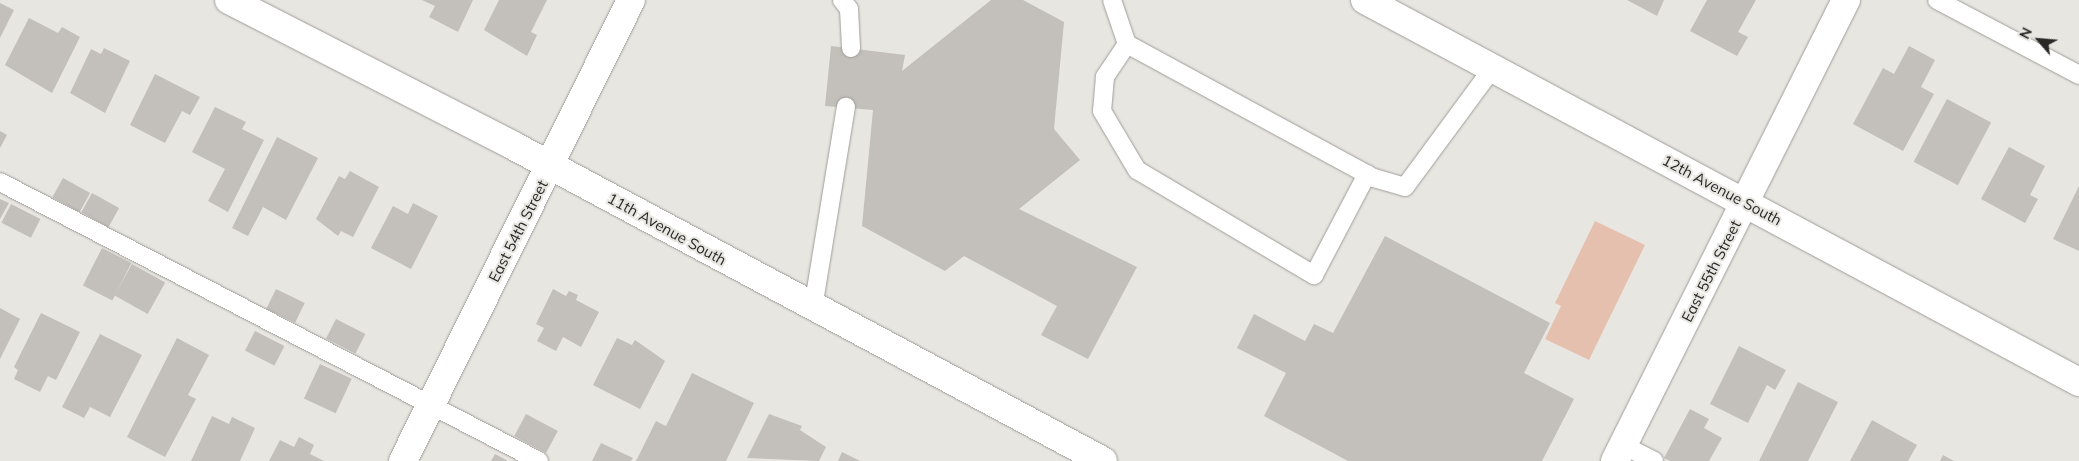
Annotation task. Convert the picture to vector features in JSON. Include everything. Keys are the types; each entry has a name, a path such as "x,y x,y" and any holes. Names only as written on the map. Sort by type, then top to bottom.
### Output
{"street":[{"name":"11th Avenue South","path":"229,0 551,165 813,308 1103,461"},
{"name":"East 54th Street","path":"403,461 631,0"},
{"name":"12th Avenue South","path":"1365,0 2079,382"},
{"name":"East 55th Street","path":"1619,453 1846,0"}],"lane":[{"path":"842,0 849,9 851,48"},
{"path":"1112,0 1127,44 1367,174 1404,187 1492,69"},
{"path":"1937,0 2079,75"},
{"path":"1127,44 1105,77 1102,111 1137,170 1314,275 1367,174"},
{"path":"813,308 846,107"},
{"path":"0,182 432,403 539,461"},
{"path":"1619,453 1654,461"}],"shaded area":[{"path":"1595,221 1645,245 1589,360 1545,339 1561,306 1555,303"}],"building":[{"path":"422,0 473,0 458,32 429,17 435,6"},
{"path":"499,0 547,0 531,32 537,35 527,56 484,30"},
{"path":"991,0 1023,0 1064,22 1054,129 1080,160 1019,209 1137,267 1088,359 1041,335 1057,306 964,256 945,271 862,226 873,110 825,106 831,46 905,55 902,71"},
{"path":"1627,0 1664,0 1657,16"},
{"path":"1707,0 1756,0 1738,32 1748,37 1737,56 1690,31"},
{"path":"0,3 14,10 0,38"},
{"path":"29,18 58,33 62,27 80,37 52,93 5,65"},
{"path":"1909,46 1935,60 1921,87 1934,94 1903,151 1853,124 1883,68 1894,74"},
{"path":"104,48 130,61 105,113 70,93 91,49 101,54"},
{"path":"155,74 200,97 190,115 182,111 165,143 130,125"},
{"path":"1947,99 1991,122 1958,185 1914,162"},
{"path":"215,107 246,122 242,129 264,140 228,212 208,201 225,169 192,152"},
{"path":"0,131 7,135 0,148"},
{"path":"277,137 318,158 286,220 263,207 248,236 232,228"},
{"path":"2009,147 2045,166 2030,195 2038,199 2025,223 1981,199"},
{"path":"350,171 379,187 353,237 341,231 338,236 316,219 339,176 345,179"},
{"path":"63,178 90,193 79,212 52,197"},
{"path":"2079,186 2079,251 2053,239"},
{"path":"92,193 119,208 108,227 81,212"},
{"path":"0,199 9,203 0,219"},
{"path":"413,203 438,216 411,269 371,248 393,206 408,214"},
{"path":"11,204 40,219 31,238 1,223"},
{"path":"1385,236 1550,323 1524,373 1574,399 1542,461 1348,461 1264,416 1286,373 1237,348 1254,314 1305,341 1314,324 1333,333"},
{"path":"102,248 131,263 112,300 83,285"},
{"path":"132,264 165,282 148,314 115,295"},
{"path":"276,289 305,303 295,323 266,309"},
{"path":"553,289 566,296 569,291 578,295 576,300 599,312 581,347 563,337 556,351 537,341 544,328 536,324"},
{"path":"0,308 20,319 0,359"},
{"path":"41,313 80,332 56,380 48,376 40,392 14,379 18,370 14,367"},
{"path":"336,319 365,334 355,354 326,339"},
{"path":"255,331 284,346 274,366 245,351"},
{"path":"100,334 142,355 110,417 90,407 84,418 62,407"},
{"path":"177,338 209,355 188,395 196,399 165,457 127,437"},
{"path":"617,338 632,345 635,340 665,361 640,409 593,385"},
{"path":"1739,346 1786,370 1775,390 1767,385 1748,423 1710,404"},
{"path":"320,364 352,379 336,413 304,398"},
{"path":"692,373 754,403 726,461 636,461 656,421 666,426"},
{"path":"1798,382 1838,402 1808,461 1759,461"},
{"path":"1690,409 1709,419 1704,428 1722,438 1709,461 1670,461 1664,458"},
{"path":"526,414 558,431 546,453 514,436"},
{"path":"769,414 802,426 800,430 826,447 819,461 747,458"},
{"path":"212,416 229,424 232,417 255,428 240,461 191,461"},
{"path":"1872,420 1917,445 1908,461 1850,461"},
{"path":"299,437 314,445 310,454 324,461 269,461 280,440 294,447"},
{"path":"601,443 633,458 631,461 592,461"},
{"path":"842,452 860,461 838,461"},
{"path":"495,454 508,461 491,461"},
{"path":"1943,455 1954,461 1940,461"}]}
